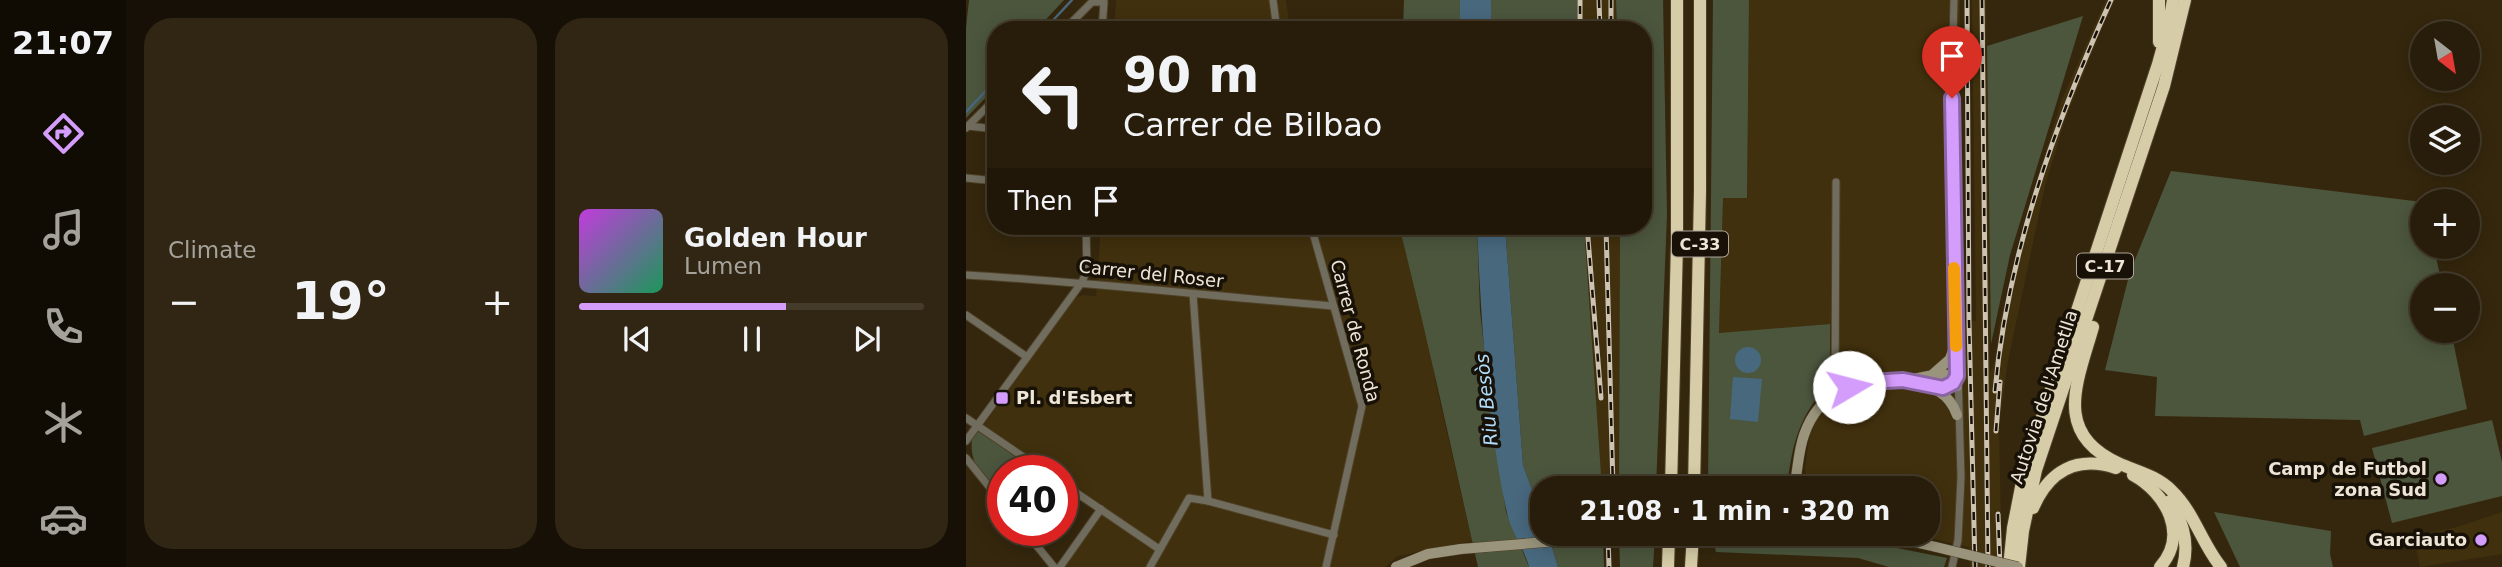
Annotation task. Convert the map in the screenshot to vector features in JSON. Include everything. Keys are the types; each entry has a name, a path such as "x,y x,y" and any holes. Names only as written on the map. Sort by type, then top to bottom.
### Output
{"highway":[{"name":"C-33","path":"1671,476 1677,229 1677,0"},
{"name":"C-33","path":"1694,476 1700,191 1700,0"},
{"path":"2158,64 2159,0"},
{"name":"C-17","path":"2009,567 2018,497 2035,438 2158,64 2173,0"},
{"name":"Autovia de l'Ametlla","path":"2019,567 2023,531 2040,457 2140,160 2173,55 2185,0"},
{"path":"2140,160 2113,263 2075,388 2077,422 2089,445 2105,457 2164,484 2178,497 2221,567"},
{"path":"2023,531 2039,495 2058,473 2076,465 2109,466 2141,479 2161,498 2169,512 2174,531 2172,545 2160,567"},
{"path":"2134,470 2165,494 2179,516 2185,541 2183,567"},
{"path":"1668,567 1669,546"},
{"path":"1691,567 1692,546"}],"street":[{"path":"1273,0 1276,21"},
{"path":"1952,567 1958,540 1961,477 1956,381 1951,121 1954,0"},
{"path":"1073,21 1092,2 1104,2 1103,21"},
{"path":"967,127 987,107"},
{"path":"967,127 987,128"},
{"path":"966,178 987,180"},
{"path":"1835,394 1836,183"},
{"path":"966,441 1082,282 1087,270 1086,235"},
{"name":"Carrer de Ronda","path":"1313,235 1362,406 1326,567"},
{"name":"Carrer del Roser","path":"966,275 1082,282 1332,306"},
{"path":"1193,294 1208,501"},
{"path":"966,316 1027,357"},
{"path":"1930,375 1940,370 1950,359 1956,342"},
{"path":"1796,476 1806,429 1814,413 1835,394 1859,384 1930,375 1948,374 1956,381"},
{"path":"1903,380 1934,388 1947,387 1956,381"},
{"path":"1934,388 1948,398 1957,415"},
{"path":"966,418 1020,455"},
{"path":"1800,450 1801,476"},
{"path":"966,458 987,484"},
{"path":"1078,494 1159,550"},
{"path":"1150,567 1189,498 1334,535"},
{"path":"1060,567 1101,509"},
{"path":"1396,567 1409,559 1428,554 1530,543"},
{"path":"1037,546 1054,567"},
{"path":"1932,546 2019,567"}],"shaded area":[{"path":"1116,0 1286,0 1289,21 1115,21"},
{"path":"1577,0 1616,0 1617,21 1577,21"},
{"path":"1749,0 1960,0 1961,338 1966,321 1976,321 1972,0 1986,0 1990,373 1995,361 2000,321 2027,212 2062,99 2106,0 2115,0 2065,120 2045,186 2008,361 1999,426 2002,567 1970,567 1969,547 1940,540 1940,476 1806,476 1809,437 1816,420 1831,403 1830,324 1719,334 1723,198 1747,197"},
{"path":"1100,235 1401,235 1429,342 1437,389 1472,541 1398,556 1385,567 1065,567 1106,507 1078,489 1078,455 1028,455 984,425 1073,299 1083,295 1096,296"},
{"path":"1585,235 1620,235 1619,476 1601,476"},
{"path":"2502,512 2502,554 2420,567 2413,536 2457,527"}],"green space":[{"path":"969,0 1064,0 1044,21 987,21 987,96 966,118 966,28"},
{"path":"1404,0 1460,0 1460,21 1403,21"},
{"path":"1491,0 1577,0 1577,21 1491,21"},
{"path":"1616,0 1663,0 1667,215 1656,476 1619,476 1620,235 1652,235 1652,21 1617,21"},
{"path":"1713,0 1749,0 1747,198 1723,198 1719,333 1830,324 1830,382 1819,394 1804,419 1791,457 1789,476 1708,476"},
{"path":"2083,16 2010,255 1991,344 1987,46"},
{"path":"2171,171 2410,201 2410,259 2437,259 2439,273 2410,273 2410,343 2453,343 2467,409 2364,436 2360,420 2155,416 2157,377 2105,370 2130,272"},
{"path":"1401,235 1477,235 1480,311 1506,512 1529,567 1478,567"},
{"path":"1506,235 1585,235 1601,476 1530,476 1530,484 1523,465"},
{"name":"Camp de Futbol zona Sud","path":"2492,420 2502,462 2502,496 2392,523 2372,448"},
{"path":"974,428 1018,455 987,455 987,483 976,466 972,439"},
{"path":"2214,512 2331,531 2330,554 2333,567 2240,567"},
{"path":"1552,546 1603,546 1604,567 1558,567"},
{"path":"1619,546 1654,546 1653,567 1620,567"},
{"path":"1715,546 1887,546 1947,558 1944,567 1889,567 1858,558 1716,552"}],"water":[{"path":"1460,0 1491,0 1491,21 1460,21"},
{"path":"1478,235 1506,235 1523,465 1530,484 1530,546 1552,546 1558,567 1529,567 1511,527 1500,478 1490,407"},
{"path":"1748,347 1757,351 1761,360 1757,369 1748,373 1739,369 1735,360 1739,351"},
{"path":"1733,377 1762,379 1758,422 1730,419"}],"waterway":[{"path":"1052,21 1072,0"},
{"path":"966,112 987,90"}],"railway":[{"path":"1580,0 1580,21"},
{"path":"1599,0 1600,21"},
{"path":"1611,0 1611,21"},
{"path":"1967,0 1969,321 1975,567"},
{"path":"1982,0 1988,567"},
{"path":"1995,391 2010,290 2036,191 2071,94 2111,0"},
{"path":"1588,235 1601,398"},
{"path":"1606,235 1613,476"},
{"path":"1996,431 2000,382"},
{"path":"1998,514 2000,567"},
{"path":"1608,546 1609,567"}],"slow traffic":[{"path":"1954,268 1956,346"}],"place":[{"name":"Pl. d'Esbert","path":"1002,398"},
{"name":"Camp de Futbol zona Sud","path":"2441,479"},
{"name":"Garciauto","path":"2481,540"}],"route":[{"path":"1849,387 1869,382 1903,380 1943,388 1953,383 1957,376 1952,98"}],"water label":[{"name":"Riu Besòs","path":"1486,400"}]}
